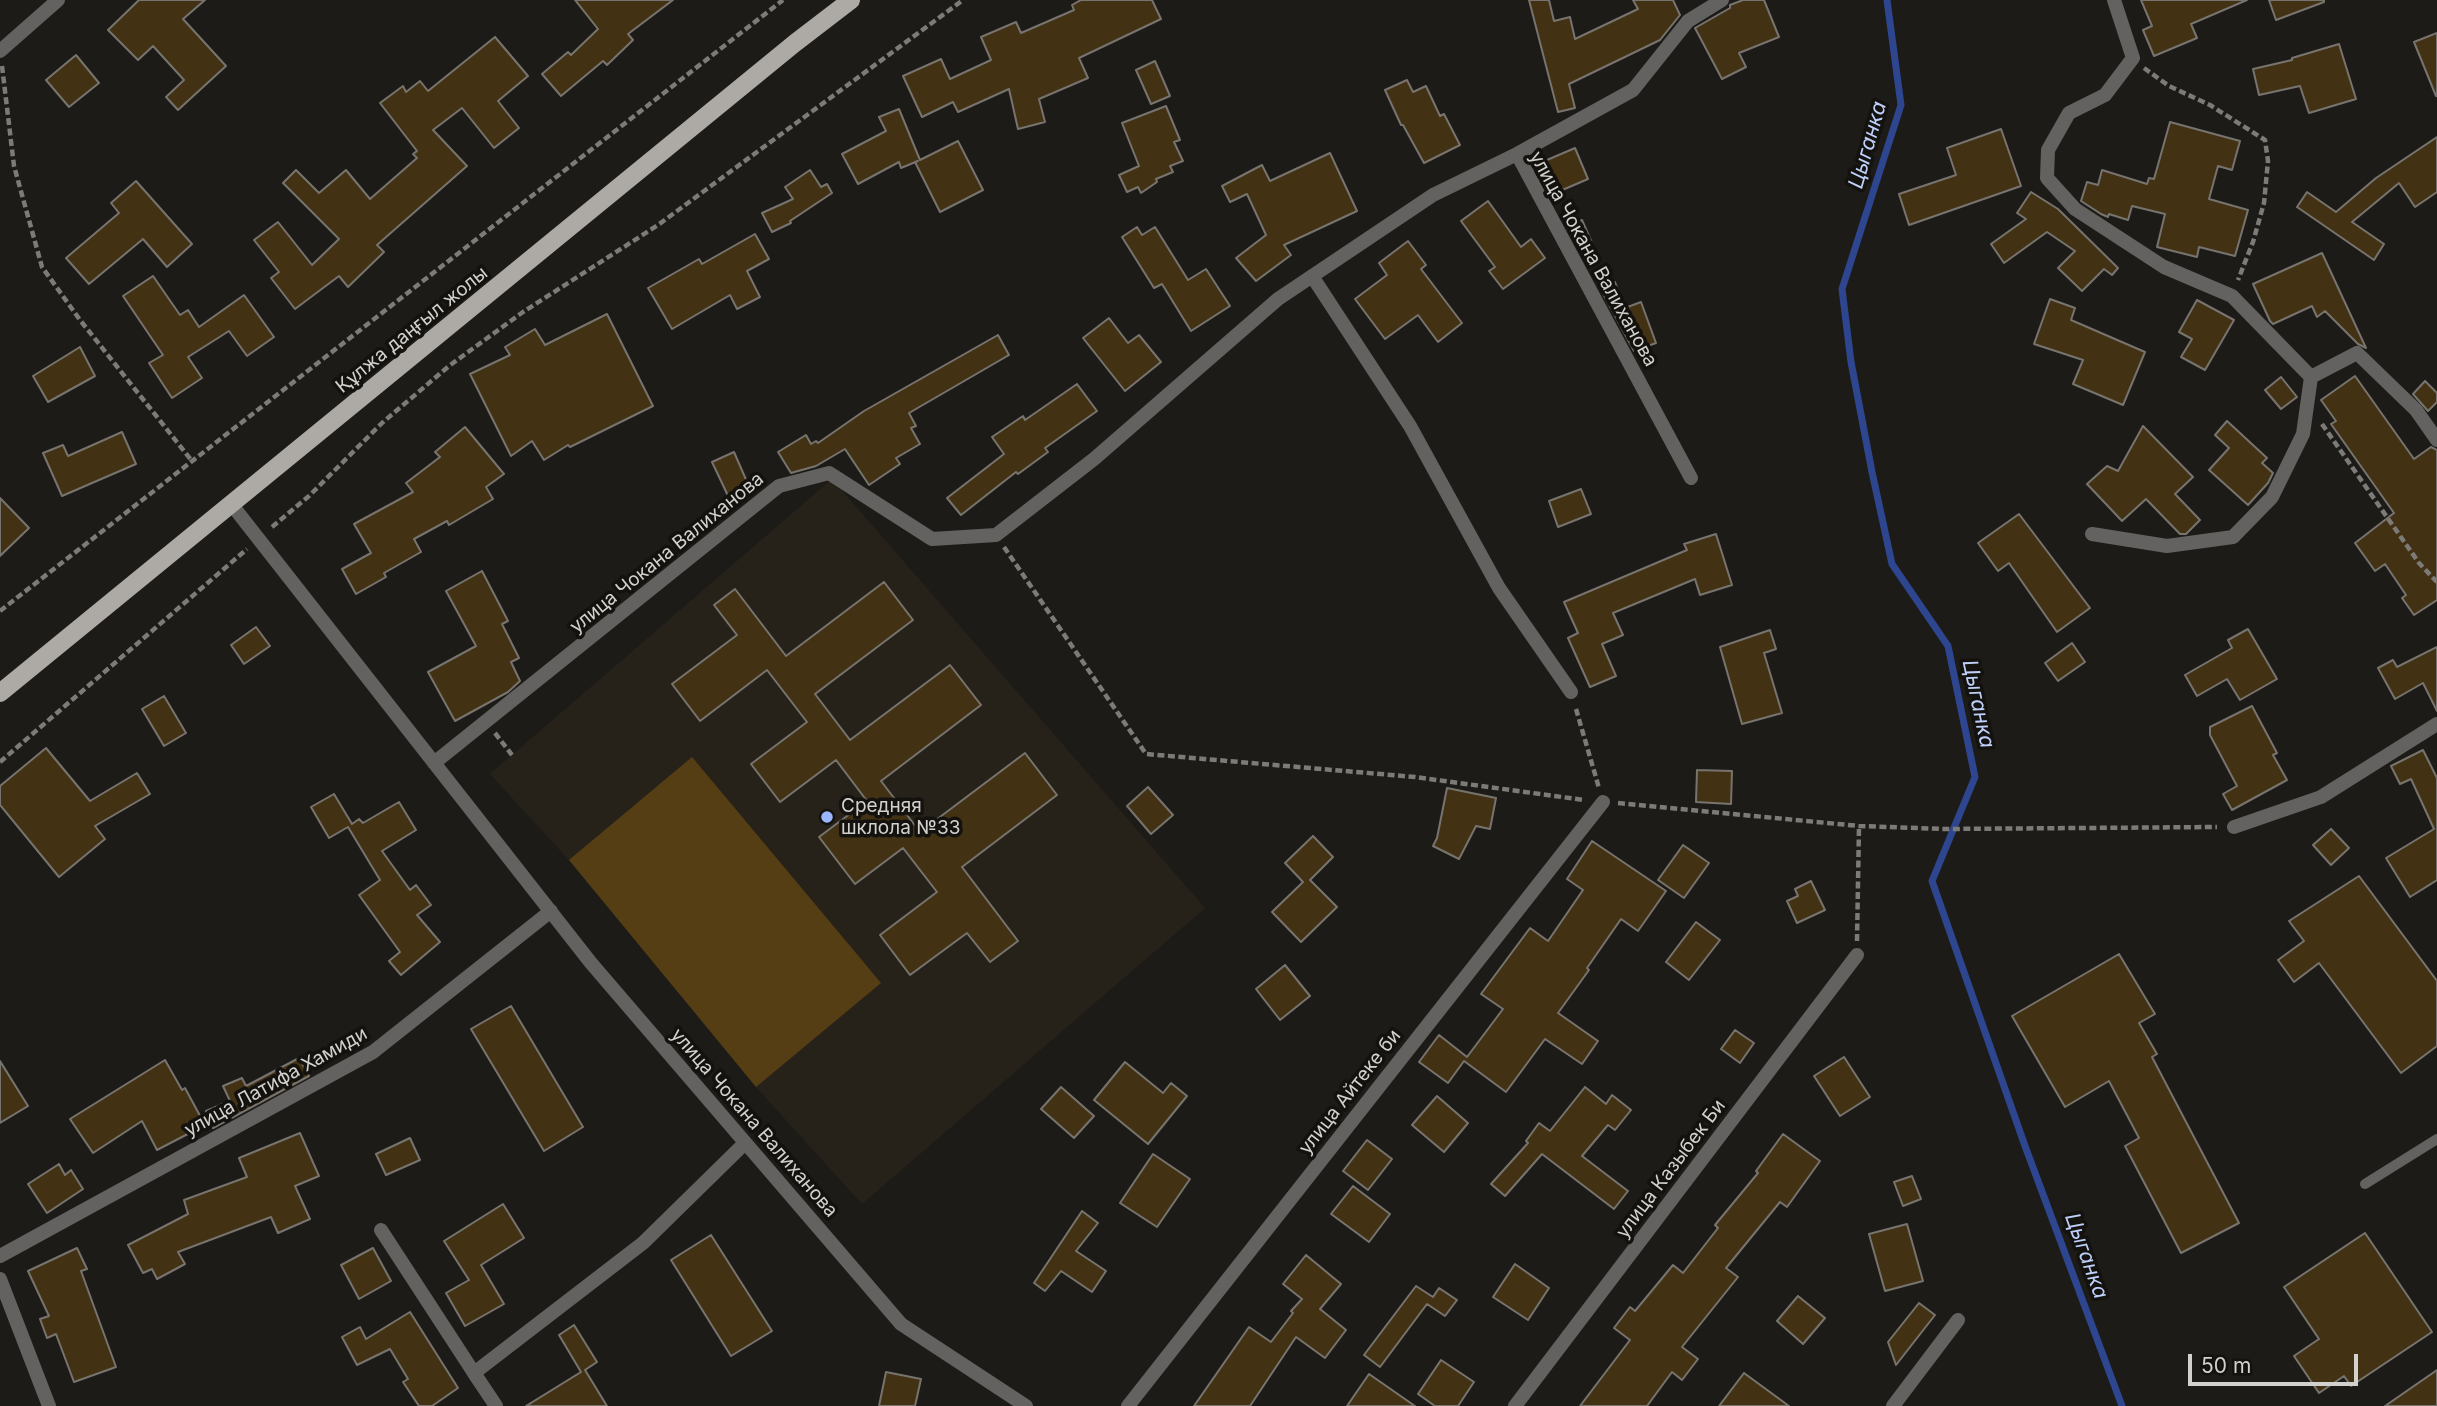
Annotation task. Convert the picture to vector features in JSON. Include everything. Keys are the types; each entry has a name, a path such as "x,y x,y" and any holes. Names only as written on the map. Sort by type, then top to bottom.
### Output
{"main road":[{"name":"Құлжа даңғыл жолы","path":"0,693 851,0"}],"street":[{"path":"1,57 58,0"},
{"path":"1517,154 1633,90 1688,21 1722,0"},
{"path":"2114,0 2133,58 2105,94 2069,113 2048,150 2047,178 2075,209 2164,267 2232,296 2311,377"},
{"name":"улица Чокана Валиханова","path":"434,763 779,486 829,473 932,539 996,535 1094,459 1278,299 1433,195 1517,154 1691,478"},
{"path":"1312,276 1410,426 1499,588 1571,692"},
{"path":"2311,377 2357,354 2416,410 2437,440"},
{"path":"2092,534 2167,546 2233,537 2272,497 2303,434 2311,377"},
{"name":"улица Чокана Валиханова","path":"232,505 591,963 901,1325 1026,1406"},
{"path":"2234,827 2321,796 2437,724"},
{"name":"улица Айтеке би","path":"1128,1406 1603,802"},
{"name":"улица Латифа Хамиди","path":"0,1256 373,1052 551,911"},
{"name":"улица Казыбек Би","path":"1515,1406 1857,956"},
{"path":"474,1373 643,1243 745,1143"},
{"path":"381,1230 496,1406"},
{"path":"0,1279 49,1406"},
{"path":"1893,1406 1958,1320"}],"lane":[{"path":"2365,1184 2437,1139"}],"path":[{"path":"0,611 783,0"},
{"path":"0,762 309,496 382,423 449,366 523,312 658,225 963,0"},
{"path":"1,57 14,166 42,267 80,320 192,461"},
{"path":"2133,58 2169,86 2210,105 2265,140 2268,161 2264,203 2253,242 2232,296"},
{"path":"2318,419 2419,563 2437,582"},
{"path":"996,535 1146,754 1415,777 1603,802 1859,826 1943,829 2234,827"},
{"path":"1571,692 1603,802"},
{"path":"486,722 512,755"},
{"path":"1857,956 1859,826"}],"shaded area":[{"name":"Средняя шклола №33","path":"832,479 1205,908 862,1204 756,1087 569,860 490,774"},
{"path":"692,757 881,983 756,1087 569,860"}],"building":[{"path":"139,0 205,0 183,19 226,66 178,110 166,97 184,80 153,46 138,60 108,30"},
{"path":"575,0 673,0 628,34 633,40 607,65 603,61 561,96 542,74 568,52 571,55 598,29"},
{"path":"1081,0 1152,0 1161,19 1079,58 1088,78 1039,99 1045,122 1018,129 1009,89 958,112 953,102 922,117 903,76 941,59 950,79 991,60 981,37 1016,22 1021,33 1074,10 1072,5"},
{"path":"1529,0 1549,0 1554,21 1570,17 1575,39 1638,9 1633,0 1673,0 1680,15 1660,40 1569,84 1575,108 1558,112"},
{"path":"1743,0 1764,0 1779,37 1739,53 1746,67 1722,79 1695,28 1730,8 1730,5"},
{"path":"2141,0 2247,0 2191,24 2197,38 2154,56 2143,30 2152,26"},
{"path":"2269,0 2324,0 2324,2 2276,20"},
{"path":"2437,33 2437,96 2436,96 2414,42"},
{"path":"495,37 528,76 498,101 519,128 494,148 462,108 433,130 467,166 377,245 384,252 348,287 339,276 295,309 271,278 279,272 254,240 278,222 312,265 339,239 283,183 296,170 319,193 346,170 370,199 417,158 413,154 417,151 380,103 403,86 406,92 420,81 428,91"},
{"path":"2339,44 2356,99 2309,113 2300,86 2259,95 2253,69 2292,60"},
{"path":"76,55 99,83 69,107 46,80"},
{"path":"1155,61 1170,96 1151,104 1136,70"},
{"path":"1407,80 1413,92 1426,86 1440,116 1444,114 1460,145 1424,163 1401,125 1385,90"},
{"path":"1166,106 1180,140 1174,142 1183,161 1170,166 1173,172 1156,179 1157,182 1141,193 1138,187 1127,192 1119,175 1139,166 1122,123"},
{"path":"899,109 920,160 958,141 983,190 940,212 915,162 901,168 899,162 858,184 842,154 886,131 879,117"},
{"path":"2170,122 2240,141 2232,170 2218,166 2209,199 2248,210 2235,256 2199,247 2197,257 2157,247 2165,214 2132,206 2128,220 2109,214 2108,217 2081,201 2087,182 2098,185 2102,170 2147,184 2149,178 2154,179"},
{"path":"2001,129 2021,186 1909,225 1899,194 1956,175 1947,148"},
{"path":"2437,137 2437,192 2415,207 2399,183 2352,222 2384,244 2374,260 2297,207 2307,192 2336,212 2376,178"},
{"path":"1575,148 1588,179 1553,194 1540,163"},
{"path":"1330,153 1357,211 1284,245 1291,255 1256,281 1236,258 1266,235 1247,194 1230,202 1222,186 1262,165 1270,181"},
{"path":"810,170 821,187 827,184 832,193 790,221 791,223 772,232 762,213 793,199 785,187"},
{"path":"136,181 192,244 167,267 143,239 89,284 66,258 119,213 111,203"},
{"path":"2031,192 2058,209 2118,268 2112,275 2104,269 2082,291 2058,268 2075,251 2047,232 2004,263 1991,244 2026,219 2017,213"},
{"path":"1488,201 1521,247 1531,239 1545,258 1503,289 1489,271 1495,267 1461,221"},
{"path":"1582,220 1592,243 1578,247 1567,227"},
{"path":"1137,227 1142,235 1155,227 1188,280 1206,269 1230,306 1191,331 1162,284 1154,288 1122,237"},
{"path":"755,234 769,259 747,271 760,297 737,309 730,295 672,329 648,288 699,259 702,264"},
{"path":"1408,241 1426,265 1421,269 1462,323 1438,342 1418,315 1385,339 1355,299 1387,275 1379,263"},
{"path":"2322,253 2366,348 2358,344 2325,311 2317,317 2312,306 2273,324 2270,321 2253,284"},
{"path":"153,276 180,315 188,310 199,327 244,295 274,337 247,356 229,331 188,357 202,378 172,398 149,363 163,355 123,296"},
{"path":"1615,282 1625,308 1641,302 1656,343 1634,351 1600,288"},
{"path":"2050,299 2075,308 2071,320 2145,352 2123,405 2073,384 2083,360 2034,344"},
{"path":"2197,300 2234,320 2205,370 2181,357 2192,339 2179,332"},
{"path":"607,314 653,406 570,447 568,445 544,460 532,441 511,456 470,374 510,355 505,347 535,329 545,345"},
{"path":"1109,318 1128,343 1139,335 1161,362 1125,391 1083,338"},
{"path":"998,335 1009,355 909,413 916,426 911,428 920,444 896,458 900,464 869,485 845,449 816,466 791,473 778,452 806,435 811,444 816,441 818,443 864,411"},
{"path":"80,347 95,376 48,402 33,376"},
{"path":"2355,376 2414,459 2431,447 2437,450 2437,600 2414,615 2402,598 2406,595 2385,564 2375,571 2355,543 2394,513 2331,424 2336,421 2321,400"},
{"path":"2281,377 2297,397 2281,409 2265,390"},
{"path":"2425,381 2437,393 2437,402 2428,411 2413,394"},
{"path":"1077,384 1097,411 1045,448 1048,452 1018,474 1016,472 961,515 947,498 1004,454 992,437 1023,416 1025,420"},
{"path":"2227,421 2267,458 2262,463 2273,473 2268,483 2248,505 2209,470 2229,448 2215,435"},
{"path":"2143,426 2193,477 2175,494 2200,520 2186,534 2180,534 2146,499 2122,521 2087,484 2107,466 2118,471"},
{"path":"465,427 504,474 486,487 493,499 449,525 447,521 414,539 421,552 384,573 386,577 356,594 342,569 371,553 354,524 413,492 406,483 440,457 435,452"},
{"path":"122,432 136,464 62,496 43,453 63,445 68,456"},
{"path":"734,452 751,491 730,500 712,462"},
{"path":"1581,489 1591,514 1558,527 1549,501"},
{"path":"0,498 29,528 0,556"},
{"path":"2019,514 2090,608 2057,632 2009,563 1998,571 1978,543"},
{"path":"1716,534 1732,585 1700,595 1695,579 1613,613 1623,635 1602,644 1616,676 1590,687 1568,638 1578,633 1564,602 1687,550 1684,544"},
{"path":"482,571 508,621 502,624 519,658 511,662 520,681 508,692 455,721 428,672 476,646 446,591"},
{"path":"884,582 913,620 815,694 850,740 950,665 981,705 881,781 920,832 1025,753 1057,795 962,867 1018,941 990,962 967,933 910,975 880,935 937,892 903,848 855,884 819,837 867,801 836,760 780,802 751,764 807,722 767,670 700,721 672,684 737,635 714,605 735,589 786,656"},
{"path":"256,627 270,646 244,664 231,645"},
{"path":"2248,629 2277,679 2240,700 2227,679 2197,696 2185,675 2232,648 2228,640"},
{"path":"1770,630 1776,649 1764,653 1782,713 1742,724 1720,647"},
{"path":"2072,643 2085,662 2058,681 2045,663"},
{"path":"2437,647 2437,711 2423,683 2395,699 2378,668 2393,660 2397,667"},
{"path":"164,696 186,733 164,746 142,709"},
{"path":"2252,706 2277,753 2273,755 2287,780 2232,810 2223,794 2237,786 2210,735 2210,727"},
{"path":"46,748 90,801 137,773 150,794 95,826 105,839 59,877 0,805 0,786"},
{"path":"2423,750 2437,778 2437,880 2410,897 2386,858 2434,829 2411,779 2400,784 2391,766"},
{"path":"1697,770 1732,771 1731,804 1696,802"},
{"path":"1148,787 1173,815 1151,834 1127,806"},
{"path":"1447,788 1496,798 1490,829 1476,826 1459,859 1433,846"},
{"path":"334,794 352,824 359,819 363,823 399,802 416,830 382,851 410,890 416,885 431,905 417,915 440,942 401,975 389,961 400,952 359,895 380,880 348,827 329,838 311,807"},
{"path":"2331,829 2349,848 2331,865 2313,845"},
{"path":"1313,836 1333,857 1310,880 1337,907 1301,942 1272,912 1303,882 1285,863"},
{"path":"1592,841 1666,891 1638,931 1621,919 1558,1013 1598,1041 1582,1064 1545,1039 1506,1092 1464,1061 1448,1083 1419,1062 1439,1035 1467,1057 1503,1009 1481,994 1530,928 1548,941 1583,890 1567,879"},
{"path":"1683,845 1709,863 1684,898 1658,880"},
{"path":"2359,876 2437,981 2437,1046 2401,1073 2319,963 2294,982 2278,960 2304,941 2289,921"},
{"path":"1811,881 1825,910 1797,923 1787,901 1798,896 1795,889"},
{"path":"1696,922 1720,940 1689,980 1666,962"},
{"path":"2119,954 2155,1014 2139,1023 2157,1054 2152,1057 2239,1223 2181,1253 2125,1146 2139,1138 2109,1081 2065,1107 2012,1016"},
{"path":"1285,965 1310,996 1280,1020 1256,989"},
{"path":"511,1006 583,1127 544,1151 471,1029"},
{"path":"1735,1030 1754,1043 1740,1063 1721,1049"},
{"path":"1844,1057 1870,1097 1840,1116 1814,1076"},
{"path":"299,1058 309,1076 213,1128 206,1111 230,1101 223,1086 242,1078 246,1086"},
{"path":"165,1060 182,1090 185,1088 205,1125 157,1150 142,1121 93,1153 70,1119"},
{"path":"0,1061 28,1106 0,1123"},
{"path":"1125,1062 1163,1093 1171,1083 1187,1096 1148,1144 1094,1100"},
{"path":"1061,1087 1094,1116 1074,1138 1041,1109"},
{"path":"1585,1087 1606,1104 1612,1095 1631,1110 1615,1130 1608,1125 1582,1156 1628,1191 1614,1209 1542,1154 1505,1196 1491,1184 1528,1143 1526,1141 1539,1123 1550,1131"},
{"path":"1437,1096 1468,1123 1444,1152 1412,1125"},
{"path":"300,1133 319,1176 295,1186 310,1219 278,1233 271,1217 178,1252 185,1264 157,1279 152,1269 143,1273 128,1245 188,1214 184,1200 247,1177 239,1158"},
{"path":"1783,1134 1820,1161 1787,1207 1780,1202 1726,1268 1738,1277 1682,1347 1698,1359 1682,1380 1672,1372 1647,1406 1580,1406 1630,1340 1614,1328 1630,1307 1635,1311 1673,1265 1683,1273 1718,1228 1715,1225 1758,1173 1756,1171"},
{"path":"410,1138 420,1160 386,1175 376,1154"},
{"path":"1367,1140 1392,1159 1368,1190 1343,1171"},
{"path":"1153,1154 1190,1179 1157,1227 1120,1203"},
{"path":"59,1164 65,1175 71,1170 83,1189 47,1213 28,1184"},
{"path":"1912,1176 1921,1199 1903,1206 1894,1182"},
{"path":"1353,1186 1390,1214 1369,1242 1331,1214"},
{"path":"503,1204 524,1238 481,1265 504,1304 465,1326 446,1293 469,1280 444,1241"},
{"path":"1082,1211 1098,1223 1076,1251 1106,1271 1092,1292 1061,1271 1045,1291 1034,1283"},
{"path":"1907,1224 1923,1281 1885,1291 1869,1234"},
{"path":"2365,1233 2432,1332 2351,1386 2344,1376 2319,1393 2294,1356 2319,1339 2284,1287"},
{"path":"711,1235 772,1331 731,1356 671,1260"},
{"path":"77,1248 87,1269 81,1271 116,1367 74,1382 56,1334 47,1338 40,1319 49,1316 28,1271"},
{"path":"373,1248 391,1281 359,1299 341,1265"},
{"path":"1306,1255 1341,1284 1320,1309 1346,1330 1325,1358 1296,1337 1250,1406 1194,1406 1249,1327 1271,1342 1293,1313 1291,1311 1302,1299 1283,1284"},
{"path":"1515,1264 1549,1288 1528,1320 1493,1297"},
{"path":"1416,1286 1433,1297 1439,1288 1457,1300 1445,1316 1427,1304 1380,1367 1364,1355"},
{"path":"1798,1296 1825,1318 1803,1344 1777,1321"},
{"path":"1919,1303 1935,1315 1896,1365 1888,1342"},
{"path":"410,1312 458,1388 432,1406 419,1406 403,1382 408,1379 390,1349 357,1365 342,1337 360,1327 366,1339"},
{"path":"574,1325 597,1362 585,1370 607,1406 526,1406 581,1372 559,1335"},
{"path":"1441,1360 1474,1382 1458,1406 1435,1406 1418,1394"},
{"path":"2437,1370 2437,1406 2385,1406"},
{"path":"886,1372 921,1379 915,1406 879,1406"},
{"path":"1744,1373 1789,1406 1719,1406"},
{"path":"1369,1374 1415,1406 1347,1406"}],"waterway":[{"name":"Цыганка","path":"1887,0 1901,105 1842,289 1851,362 1892,564 1948,646 1975,777 1932,881 2025,1146 2122,1406"}],"place":[{"name":"Средняя шклола №33","path":"827,817"}]}
